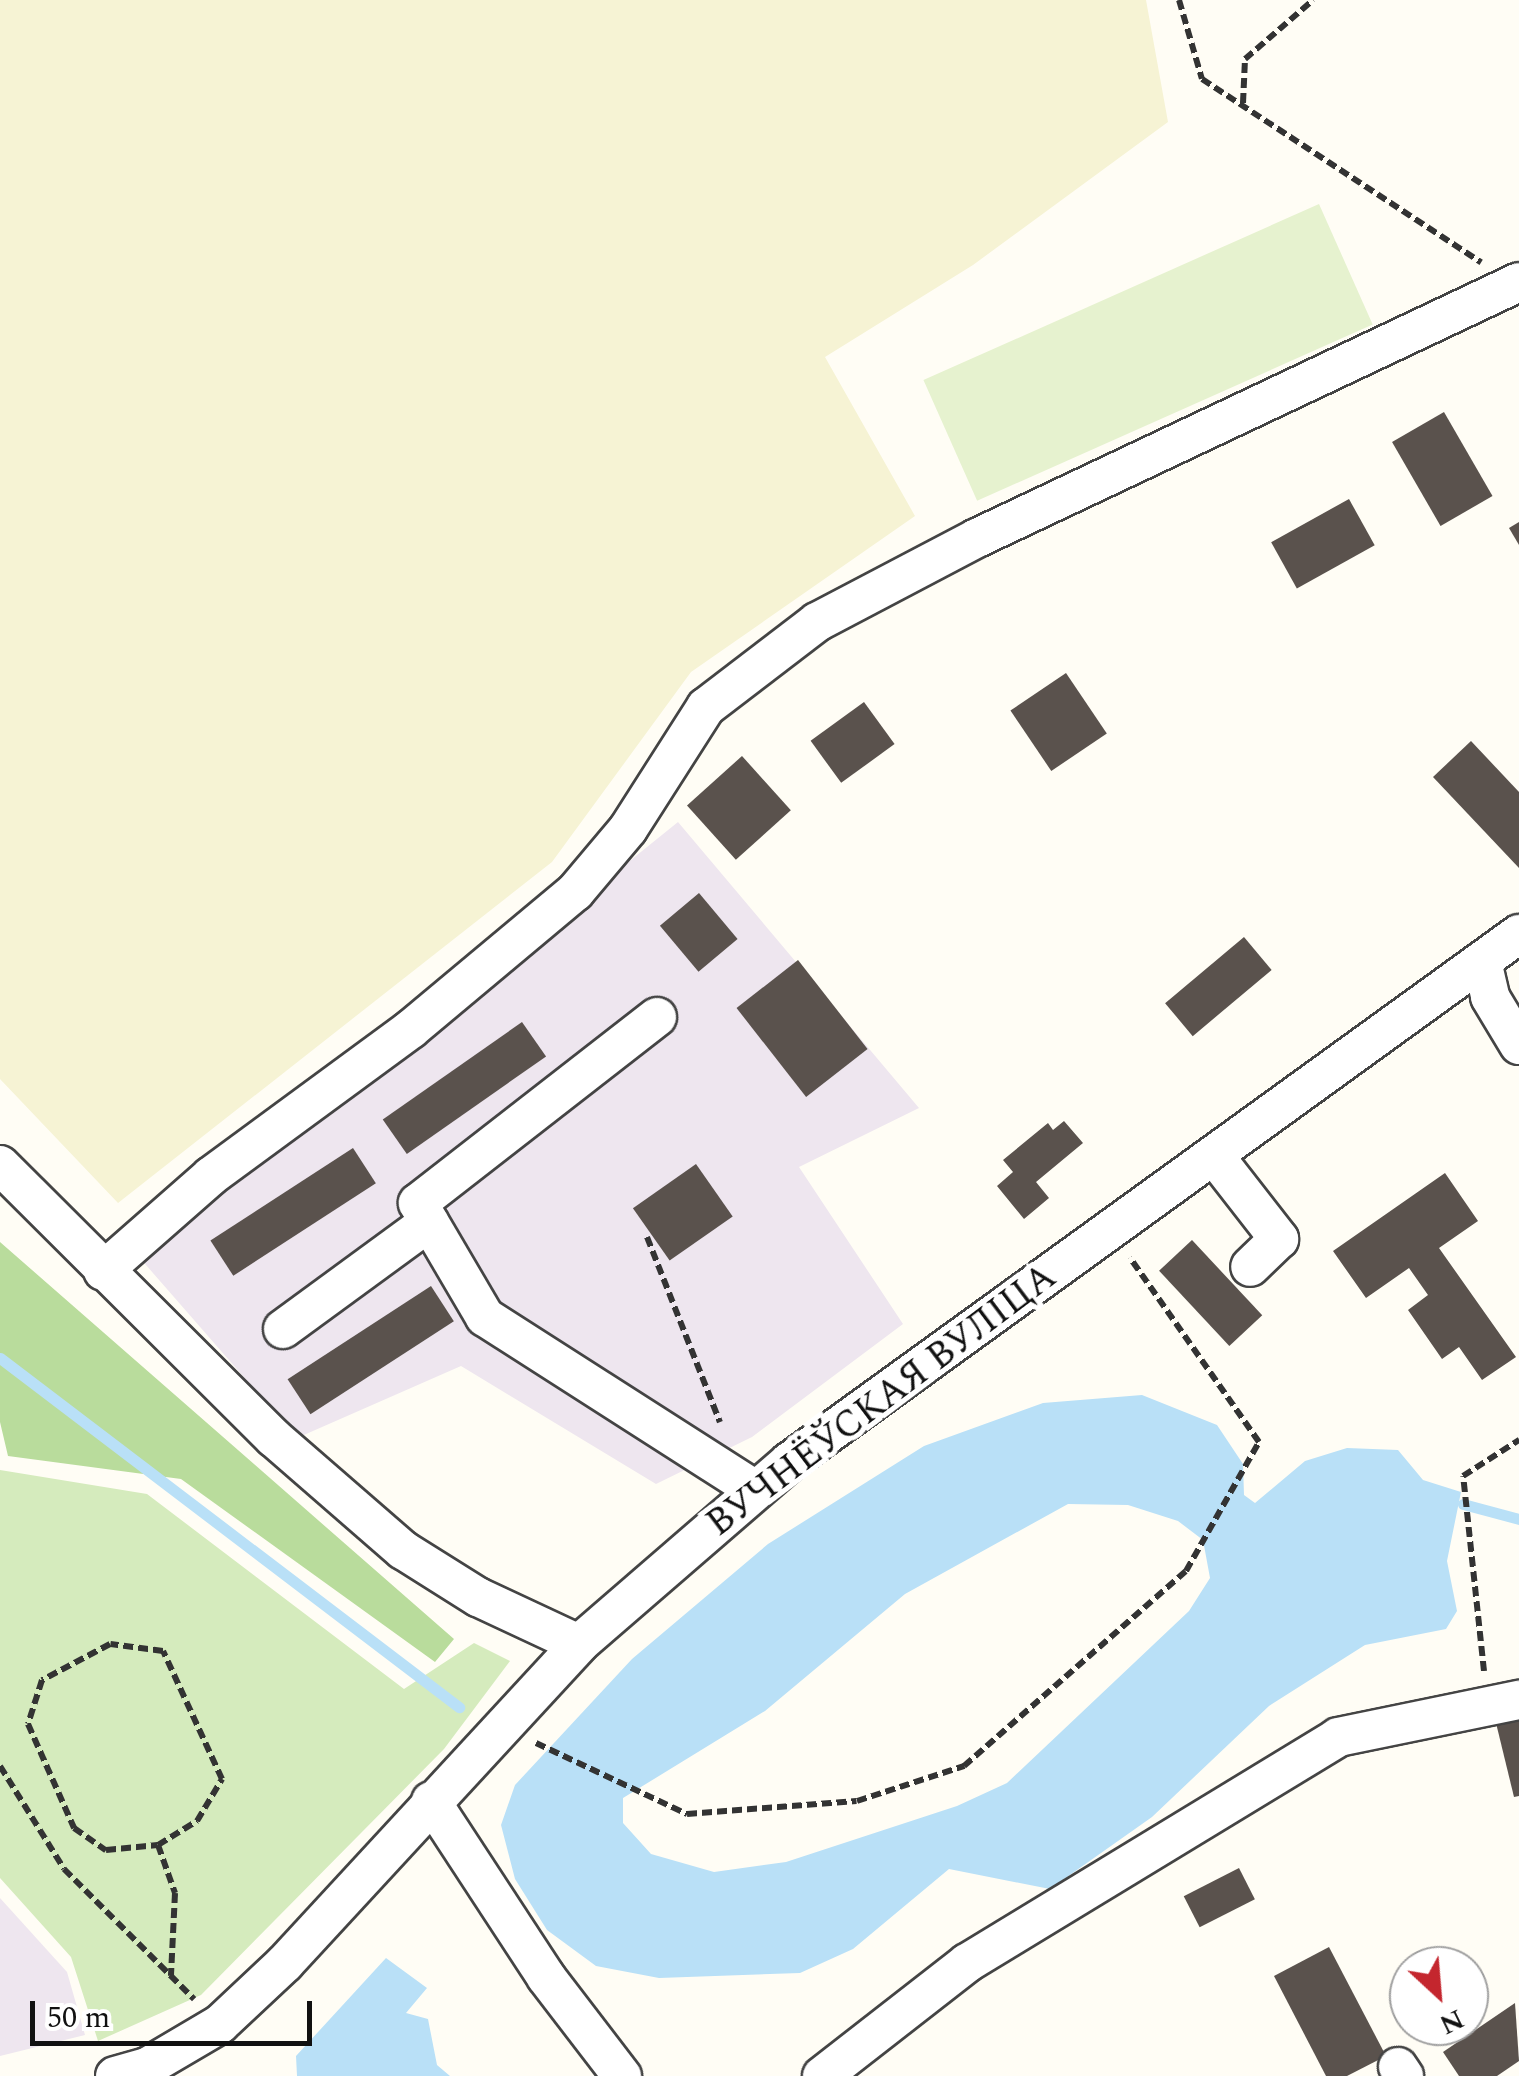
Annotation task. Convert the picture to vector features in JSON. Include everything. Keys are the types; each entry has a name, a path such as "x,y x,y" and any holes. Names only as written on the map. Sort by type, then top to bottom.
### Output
{"street":[{"path":"102,1271 211,1176 411,1029 575,892 628,829 706,707 816,622 995,529 1515,283"},
{"name":"ВУЧНЁЎСКАЯ ВУЛІЦА","path":"115,2076 147,2068 220,2024 285,1963 579,1644 756,1490 1519,934"},
{"path":"1482,961 1490,997 1519,1044"},
{"path":"657,1017 418,1203 485,1317 756,1490"},
{"path":"1216,1158 1279,1239 1250,1267"},
{"path":"0,1165 102,1271 274,1438 403,1550 478,1597 579,1644"},
{"path":"283,1329 429,1222"},
{"path":"822,2076 967,1962 1338,1737 1502,1704"},
{"path":"431,1801 546,1977 622,2076"}],"path":[{"path":"1179,0 1202,79 1382,191 1515,283"},
{"path":"1242,104 1245,58 1313,0"},
{"path":"500,1727 687,1814 856,1800 964,1766 1186,1571 1258,1442 1112,1232"},
{"path":"648,1237 723,1429 708,1460"},
{"path":"1502,1704 1484,1644 1463,1476 1519,1440"},
{"path":"110,1644 163,1651 222,1779 197,1821 158,1845 106,1850 74,1828 28,1724 42,1680 110,1644"},
{"path":"0,1766 64,1869 220,2024"},
{"path":"158,1845 176,1893 171,1976"}],"shaded area":[{"path":"0,0 1146,0 1168,122 973,265 825,357 915,516 691,672 552,862 118,1203 0,1079"},
{"path":"678,822 919,1108 799,1167 903,1324 752,1437 656,1484 461,1366 297,1438 139,1257"},
{"path":"0,1898 67,1972 85,2035 0,2056"}],"green space":[{"path":"1319,204 1373,325 977,501 923,380"},
{"path":"0,1242 454,1639 435,1662 181,1479 8,1456 0,1422"},
{"path":"0,1470 147,1494 404,1689 474,1643 510,1661 444,1749 201,1995 98,2041 71,1957 0,1878"}],"water":[{"path":"1142,1395 1217,1425 1243,1464 1244,1495 1255,1503 1305,1461 1347,1448 1398,1450 1423,1480 1461,1492 1447,1561 1457,1611 1446,1629 1365,1645 1269,1706 1152,1817 1050,1889 949,1869 853,1949 800,1973 659,1978 596,1966 547,1930 515,1879 501,1825 515,1785 632,1659 768,1544 924,1446 1043,1403","holes":["1068,1504 1128,1505 1178,1521 1203,1540 1210,1578 1189,1611 1007,1783 957,1806 786,1862 714,1872 651,1854 623,1823 623,1798 765,1711 905,1594"]},
{"path":"386,1958 427,1988 406,2013 428,2019 437,2065 450,2076 297,2076 296,2056"}],"building":[{"path":"1444,412 1493,496 1441,526 1392,442"},
{"path":"1349,499 1375,545 1297,589 1271,542"},
{"path":"1519,522 1519,545 1509,528"},
{"path":"1066,673 1107,734 1051,771 1010,710"},
{"path":"864,702 895,744 841,783 811,741"},
{"path":"1471,741 1519,792 1519,868 1433,777"},
{"path":"742,756 791,810 736,860 687,806"},
{"path":"699,893 738,939 698,972 660,926"},
{"path":"1244,937 1272,970 1193,1036 1165,1003"},
{"path":"798,960 868,1049 806,1097 737,1008"},
{"path":"522,1022 546,1056 407,1154 383,1120"},
{"path":"1064,1121 1083,1143 1036,1182 1049,1198 1024,1219 997,1186 1013,1172 1003,1160 1048,1123 1053,1130"},
{"path":"353,1148 376,1183 233,1276 210,1241"},
{"path":"696,1164 733,1216 670,1261 633,1208"},
{"path":"1445,1173 1478,1221 1439,1248 1516,1357 1482,1380 1459,1347 1442,1359 1408,1310 1428,1295 1409,1268 1366,1298 1333,1251"},
{"path":"1192,1240 1262,1315 1229,1346 1159,1271"},
{"path":"431,1286 454,1321 310,1414 288,1379"},
{"path":"1519,1717 1519,1796 1514,1797 1496,1723"},
{"path":"1239,1868 1255,1899 1200,1927 1184,1896"},
{"path":"1329,1947 1386,2056 1347,2076 1326,2076 1274,1976"},
{"path":"1515,2003 1519,2061 1497,2076 1459,2076 1443,2052 1452,2046 1489,2046 1489,2021"}],"waterway":[{"path":"0,1358 459,1707"},
{"path":"1463,1504 1519,1519"}]}
